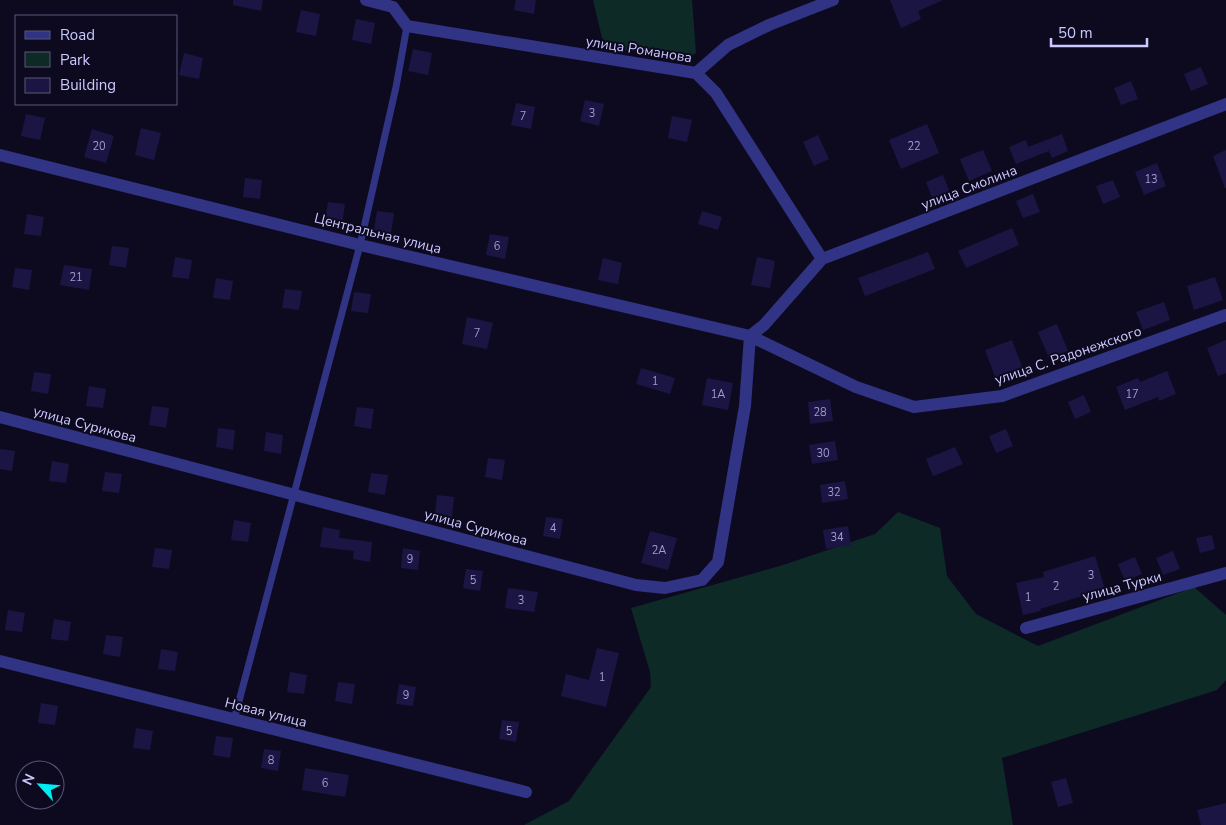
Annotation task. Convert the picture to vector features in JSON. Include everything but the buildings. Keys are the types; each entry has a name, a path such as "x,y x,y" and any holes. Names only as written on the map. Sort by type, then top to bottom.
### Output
{"street":[{"path":"366,0 393,6 407,26"},
{"path":"696,73 728,45 769,25 833,0"},
{"name":"улица Романова","path":"407,26 696,73 716,93 822,260"},
{"name":"улица Смолина","path":"750,336 764,325 822,260 1226,104"},
{"name":"Центральная улица","path":"0,155 360,245 750,336"},
{"name":"улица С. Радонежского","path":"750,336 856,387 914,406 1002,396 1226,315"},
{"name":"улица Сурикова","path":"0,418 636,584 665,588 702,580 718,562 745,406 750,336"},
{"name":"улица Турки","path":"1026,628 1226,573"},
{"name":"Новая улица","path":"0,661 526,792"}],"lane":[{"path":"234,720 360,245 396,87 407,26"}],"green space":[{"path":"593,0 692,0 696,53 685,60 613,48 602,38"},
{"path":"898,512 940,528 947,576 976,614 1038,646 1194,587 1226,615 1226,680 1217,690 1002,758 1013,825 524,825 569,801 651,687 650,672 631,608 783,565 875,534"}]}
